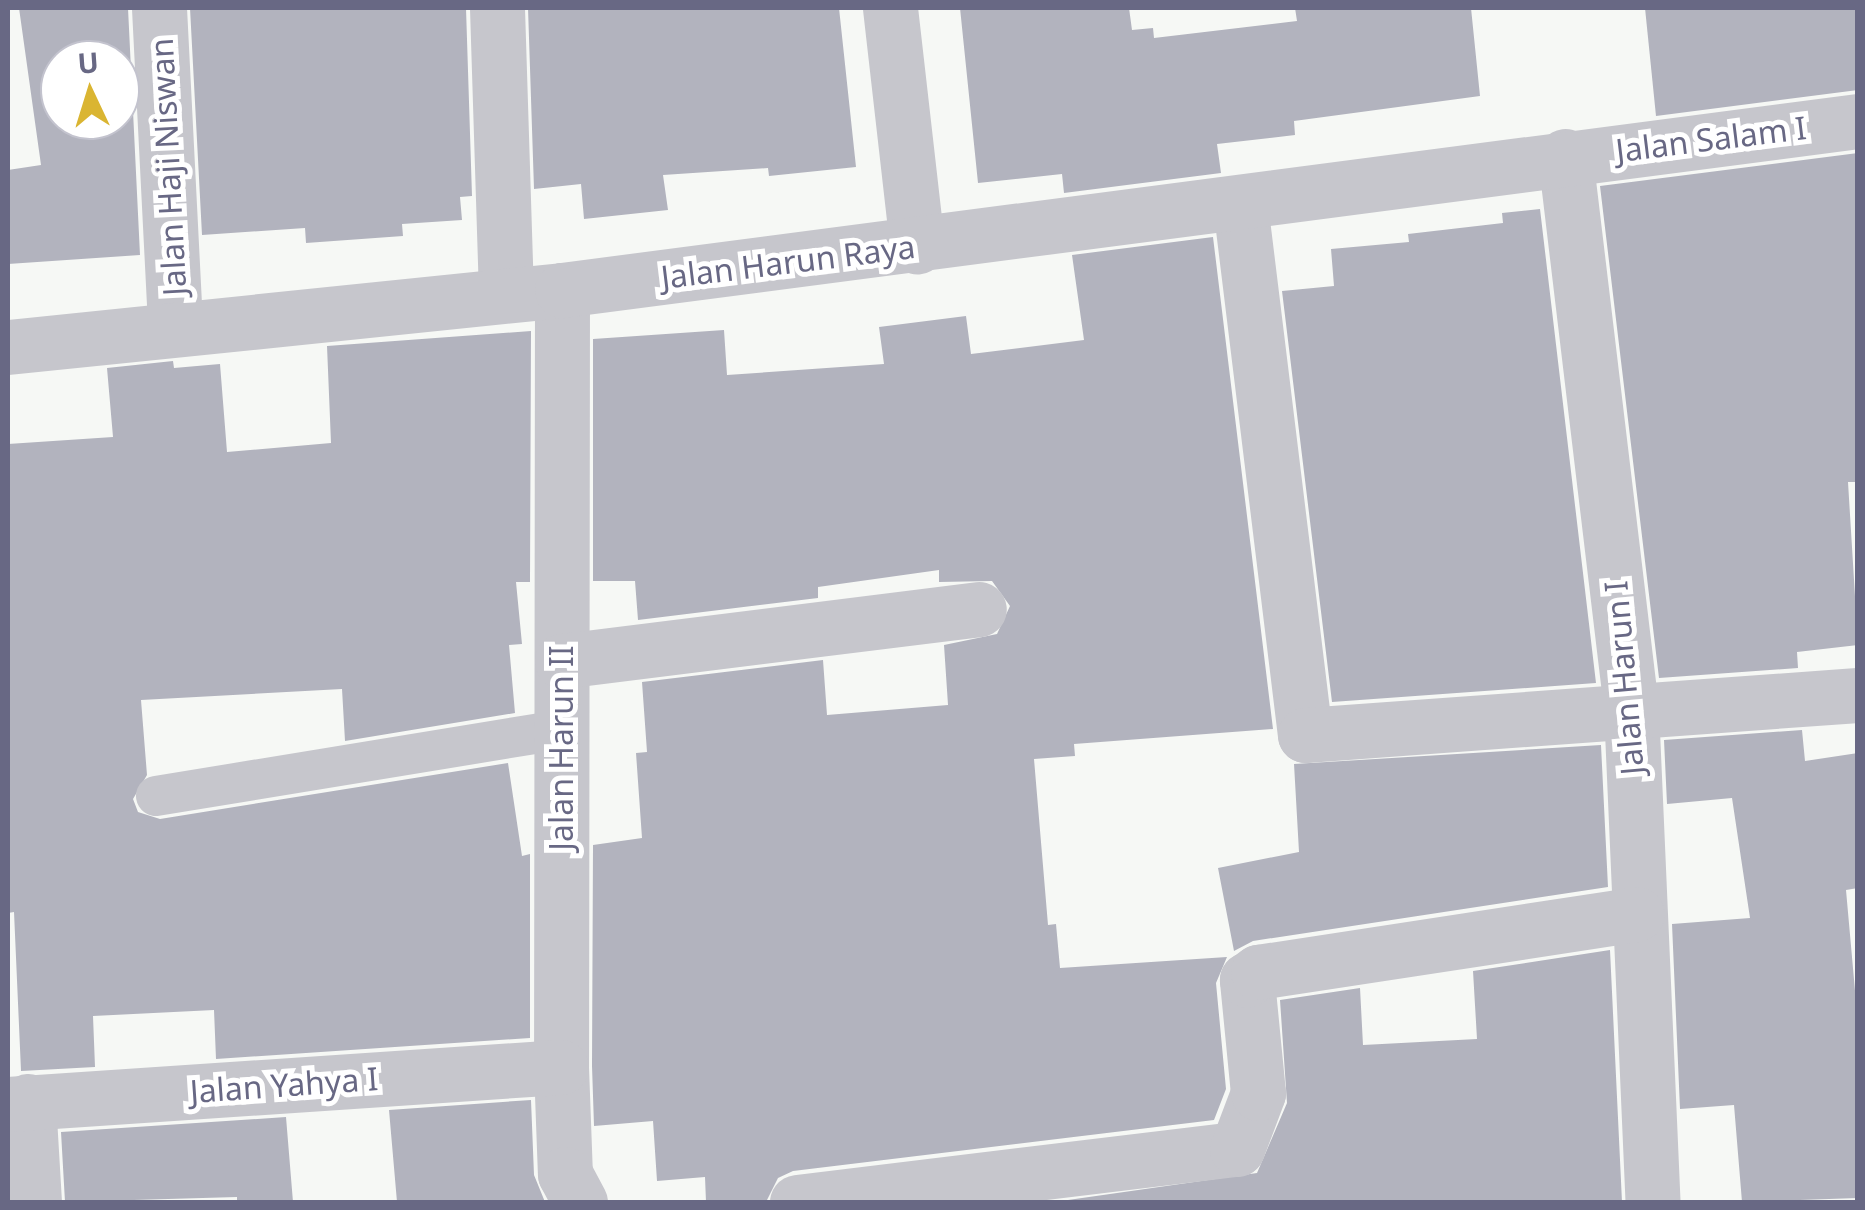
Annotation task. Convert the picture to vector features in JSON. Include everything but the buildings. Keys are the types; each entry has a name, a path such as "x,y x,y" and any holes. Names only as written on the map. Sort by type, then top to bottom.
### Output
{"street":[{"name":"Jalan Haji Niswan","path":"159,8 175,326"},
{"path":"497,8 506,294"},
{"path":"890,8 917,246"},
{"name":"Jalan Salam I","path":"1566,156 1858,121"},
{"name":"Jalan Harun Raya","path":"8,347 175,326 562,290 1240,204 1566,156"},
{"name":"Jalan Harun I","path":"1566,156 1630,708 1653,1202"},
{"path":"1240,204 1305,735 1630,708 1858,695"},
{"name":"Jalan Harun II","path":"562,290 561,1068 565,1174 580,1202"},
{"path":"562,661 979,610"},
{"path":"797,1202 1237,1150 1258,1093 1247,997 1247,980 1258,972 1637,914"},
{"name":"Jalan Yahya I","path":"18,1103 561,1068"},
{"path":"18,1103 34,1202"}],"lane":[{"path":"156,796 560,730"}]}
